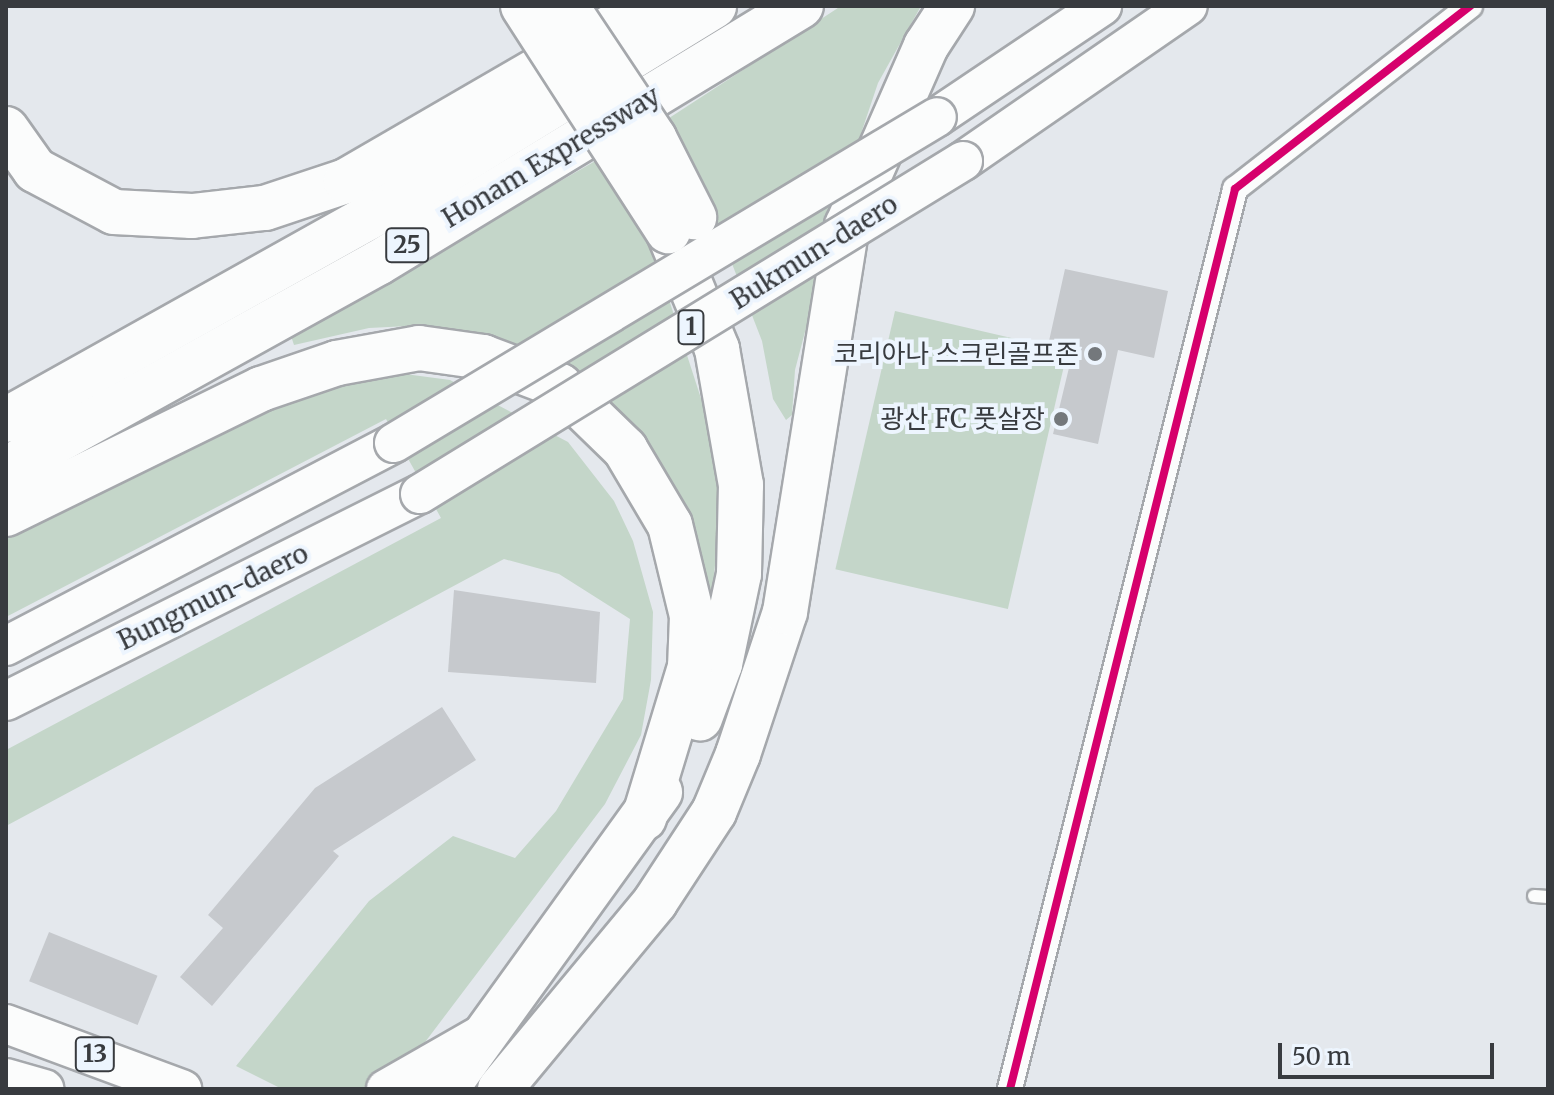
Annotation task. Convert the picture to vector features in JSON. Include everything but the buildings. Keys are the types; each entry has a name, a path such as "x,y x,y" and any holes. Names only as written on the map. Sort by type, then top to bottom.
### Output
{"highway":[{"path":"523,6 681,224 758,384 771,518 755,706"},
{"path":"446,1089 498,1025 644,818 690,746 720,664 739,574 733,407 693,281 681,224 654,138 566,6"},
{"path":"6,129 35,170 114,212 192,216 265,208 346,181 648,6"},
{"name":"Honam Expressway","path":"6,420 399,200 714,6"},
{"name":"Honam Expressway","path":"6,469 378,263 801,6"},
{"path":"500,1089 521,1071 688,851 714,812 755,706 785,612 847,226 926,46 952,6"},
{"path":"6,514 261,389 337,363 419,348 483,357 560,386 625,449 670,525 692,616 690,667 644,818"}],"main road":[{"name":"Bukmun-daero","path":"394,443 937,117 1102,6"},
{"name":"Bukmun-daero","path":"420,494 963,161 1188,6"},
{"name":"Bungmun-daero","path":"6,646 394,443"},
{"name":"Bungmun-daero","path":"6,701 420,494"},
{"name":"13","path":"6,1024 182,1089"},
{"path":"386,1089 498,1025"},
{"name":"13","path":"6,1078 44,1089"}],"street":[{"path":"1010,1089 1235,189 1470,6"}],"lane":[{"path":"1534,896 1548,897"}],"green space":[{"path":"841,6 921,6 878,83 843,187 795,370 792,415 786,420 773,399 762,341 703,189 651,244 707,417 720,507 712,600 701,603 549,365 497,338 428,325 369,328 294,345 291,336 663,122"},
{"path":"895,311 1067,351 1008,609 835,569"},
{"path":"405,374 450,380 568,442 614,501 633,541 653,612 651,680 641,735 605,804 407,1066 365,1089 282,1089 236,1066 369,901 453,836 515,858 556,811 623,699 630,619 559,574 504,559 6,826 6,750 441,518 386,419 6,617 6,533 280,401 355,377"}],"cycle path":[{"path":"1010,1089 1235,189 1470,6"}],"place":[{"name":"코리아나 스크린골프존","path":"1095,354"},
{"name":"광산 FC 풋살장","path":"1061,419"}]}
